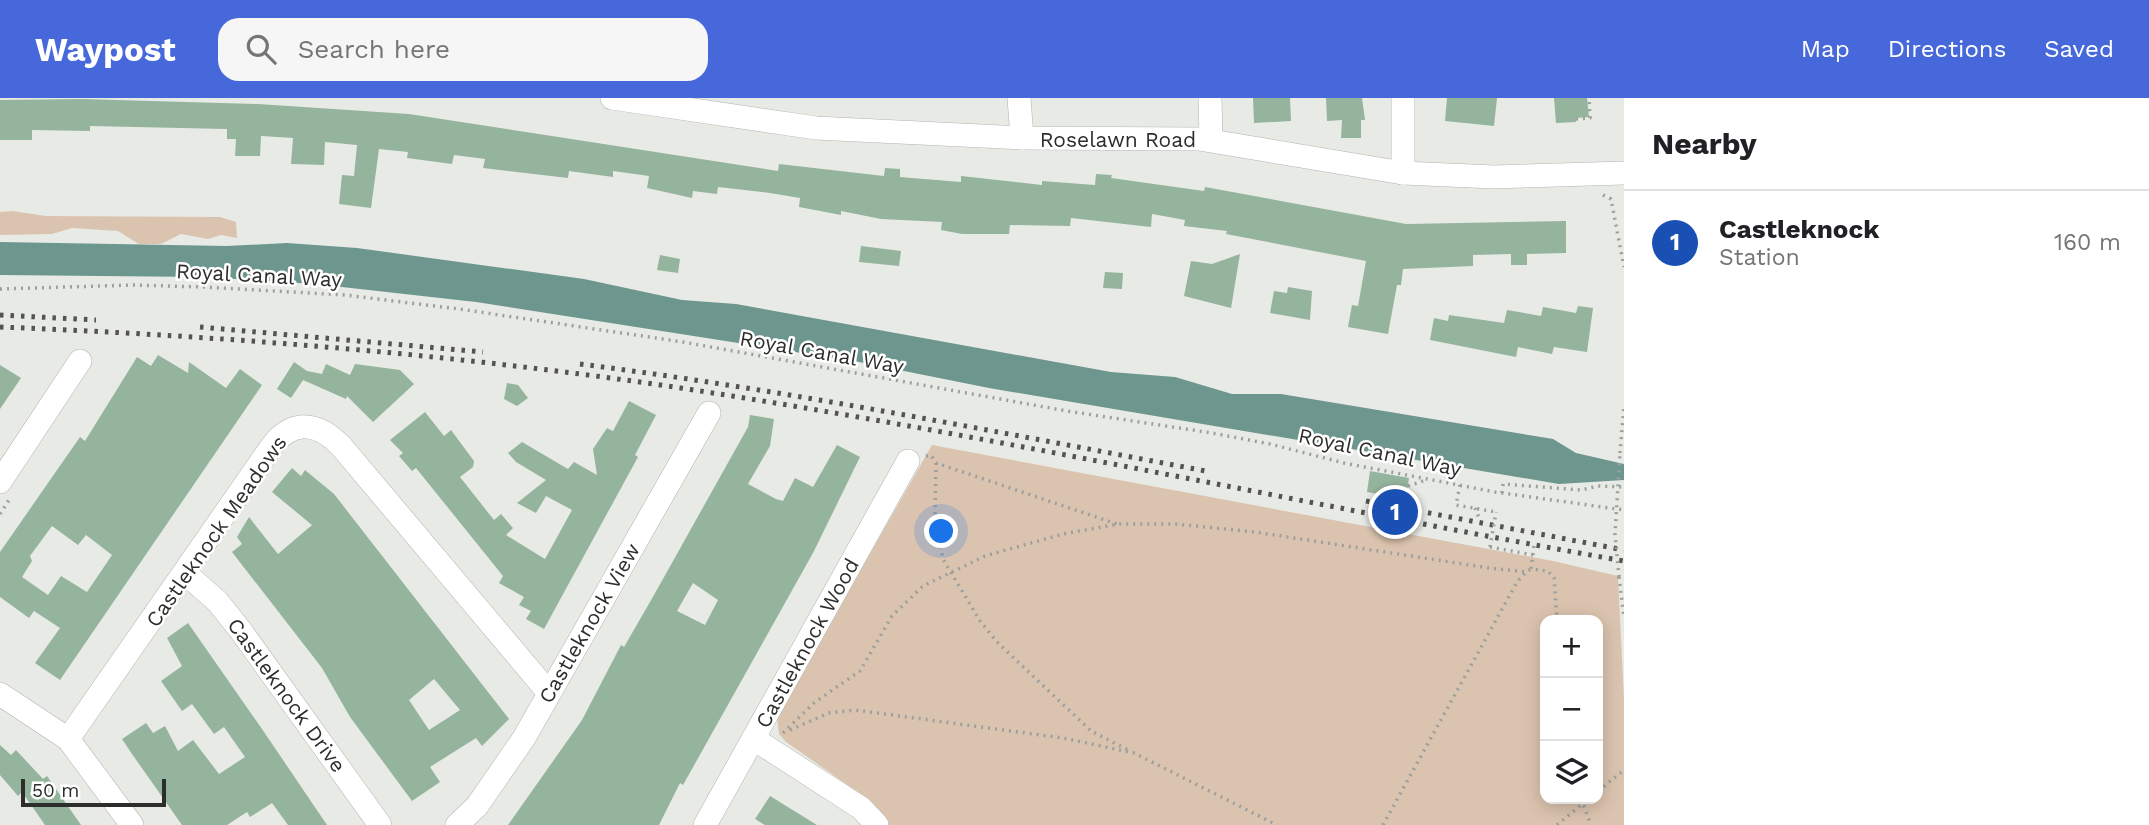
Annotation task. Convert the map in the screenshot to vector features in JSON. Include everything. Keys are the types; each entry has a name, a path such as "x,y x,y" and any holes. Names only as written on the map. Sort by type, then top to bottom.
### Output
{"street":[{"name":"Roselawn Road","path":"612,98 816,128 1021,138 1211,140 1403,173 1494,177 1624,173"},
{"path":"1019,98 1021,138"},
{"path":"1210,98 1211,140"},
{"path":"1403,98 1403,173"},
{"path":"0,482 80,361"},
{"name":"Castleknock View","path":"457,825 477,806 496,780 549,693 709,413"},
{"name":"Castleknock Meadows","path":"68,739 277,440 291,428 308,427 334,439 376,485 549,693"},
{"name":"Castleknock Wood","path":"705,825 770,740 908,461"},
{"name":"Castleknock Drive","path":"185,573 217,601 241,631 380,825"},
{"path":"0,694 68,739 132,825"},
{"path":"770,740 861,808 877,825"}],"path":[{"path":"1576,119 1590,118 1589,98"},
{"path":"1595,193 1611,199 1624,267"},
{"name":"Royal Canal Way","path":"0,289 145,285 345,295 683,342 1067,411 1270,444 1344,463 1460,485 1503,490 1503,484 1571,490 1598,486 1624,487"},
{"path":"1624,406 1615,534 1624,617"},
{"path":"908,461 931,455 936,463 934,517 949,572 997,642 1091,731 1277,825"},
{"path":"936,463 1119,524"},
{"path":"1408,486 1429,479"},
{"path":"1460,485 1456,505 1494,511 1490,547 1532,555"},
{"path":"1503,490 1624,510"},
{"path":"1475,508 1479,519"},
{"path":"770,740 815,702 860,671 902,603 949,572 1027,543 1119,524 1175,524 1255,532 1526,572"},
{"path":"1531,569 1534,546"},
{"path":"1383,825 1517,583 1526,572 1531,569 1548,571 1554,578 1557,615"},
{"path":"770,740 808,719 855,710 1050,736 1134,753"},
{"path":"1603,787 1624,770"},
{"path":"1557,825 1579,804"},
{"path":"1583,804 1591,825"}],"shaded area":[{"path":"0,212 46,216 220,217 236,222 237,238 221,235 208,239 181,234 161,244 139,244 118,231 72,228 52,234 0,235"},
{"path":"932,445 1553,561 1618,576 1624,699 1624,825 886,825 862,795 786,742 779,734 777,717"}],"water":[{"path":"0,242 227,246 287,243 357,248 584,279 682,300 736,304 1111,372 1175,377 1232,394 1281,394 1553,439 1576,453 1624,464 1624,480 1559,484 989,388 859,362 476,302 315,284 202,277 0,275"}],"building":[{"path":"1253,98 1290,98 1291,121 1254,123"},
{"path":"1326,98 1362,98 1365,120 1361,120 1361,138 1341,138 1342,120 1327,121"},
{"path":"1447,98 1497,98 1494,126 1445,121"},
{"path":"1554,98 1587,98 1589,117 1576,118 1576,122 1556,123"},
{"path":"82,99 258,104 409,114 778,171 779,164 884,176 885,168 900,169 900,177 961,182 961,176 1042,185 1042,181 1095,185 1096,174 1112,175 1111,178 1204,191 1205,187 1406,224 1566,221 1566,253 1527,254 1527,265 1511,265 1511,254 1473,255 1473,266 1403,269 1401,285 1397,285 1388,334 1348,327 1352,305 1358,306 1366,261 1226,234 1227,231 1184,226 1185,220 1152,214 1151,227 1071,218 1070,226 1010,225 1009,234 962,234 941,230 942,222 881,219 841,211 841,215 799,207 800,198 770,193 718,187 717,194 693,191 692,198 647,188 649,176 613,171 613,177 569,171 568,178 483,168 485,159 454,155 452,164 407,158 408,152 379,149 371,208 339,204 342,175 354,176 357,145 325,142 324,165 291,164 293,138 261,136 260,156 235,156 236,139 227,139 227,129 90,126 90,131 32,130 32,140 0,140 0,100"},
{"path":"861,246 901,251 899,266 859,262"},
{"path":"1240,254 1231,308 1184,296 1191,261 1212,264"},
{"path":"660,255 680,259 678,273 657,270"},
{"path":"1105,272 1123,273 1122,289 1103,288"},
{"path":"1288,287 1312,291 1310,320 1270,313 1274,291 1287,293"},
{"path":"1578,306 1593,308 1587,352 1554,347 1552,354 1518,347 1516,357 1430,340 1434,318 1448,321 1449,315 1504,323 1507,310 1541,316 1543,307 1576,313"},
{"path":"158,355 188,373 189,362 226,388 240,369 262,385 60,680 35,663 60,628 34,611 29,618 0,597 0,552 80,437 85,441 137,357 151,366","holes":["52,526 78,545 86,535 112,555 87,592 61,576 48,595 22,577 32,561 30,556"]},
{"path":"294,362 307,371 322,374 326,364 350,375 355,364 400,370 414,384 373,422 347,396 346,399 303,380 291,398 277,389"},
{"path":"0,365 21,378 0,409"},
{"path":"507,383 518,385 528,398 517,406 504,399"},
{"path":"629,401 656,415 635,455 638,457 544,629 526,619 531,611 519,605 524,597 499,583 503,576 416,468 412,471 399,456 403,453 390,440 425,412 444,436 451,430 474,461 473,467 460,477 494,520 501,514 513,528 506,535 545,559 572,510 546,496 536,513 517,503 546,480 516,462 508,453 522,442 568,469 574,462 597,475 593,449 607,428 613,431"},
{"path":"750,415 774,419 770,446 748,484 783,501 795,478 813,487 837,445 860,457 813,553 683,785 680,783 659,825 508,825 582,720 621,645 624,647 748,427","holes":["693,583 718,600 705,625 677,611"]},
{"path":"292,468 301,476 305,470 334,494 509,719 482,746 476,738 430,767 440,782 412,801 350,717 322,668 232,552 242,544 237,537 249,517 278,554 312,525 272,492","holes":["434,679 460,710 429,730 409,700"]},
{"path":"1370,471 1409,478 1406,499 1367,492"},
{"path":"188,623 327,825 288,825 272,803 250,817 247,812 227,825 182,825 132,754 122,739 146,723 153,733 165,726 178,751 193,740 219,774 245,757 224,727 214,734 192,704 182,711 161,681 182,666 167,638"},
{"path":"0,745 11,755 16,750 43,779 47,776 81,825 45,825 22,792 18,796 0,775"},
{"path":"770,796 817,825 765,825 755,819"}],"railway":[{"path":"0,315 96,320"},
{"path":"0,327 338,348 506,365 674,387 1031,448 1624,561"},
{"path":"200,327 483,352"},
{"path":"580,364 818,400 1211,472"},
{"path":"1366,501 1624,550"}],"place":[{"name":"Castleknock","path":"1395,512"}]}
